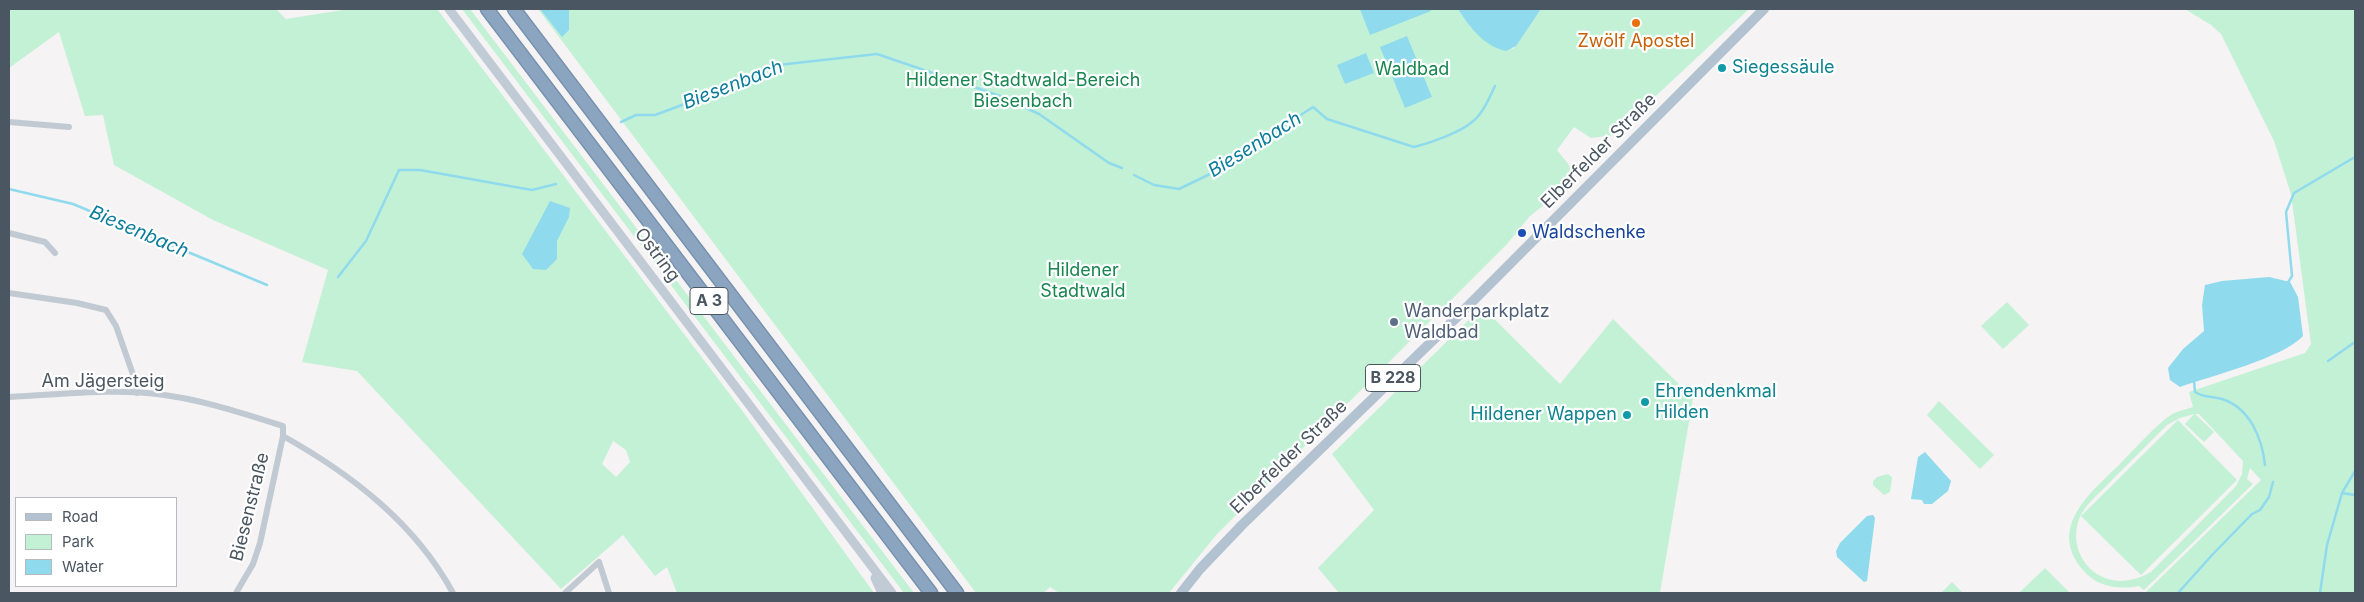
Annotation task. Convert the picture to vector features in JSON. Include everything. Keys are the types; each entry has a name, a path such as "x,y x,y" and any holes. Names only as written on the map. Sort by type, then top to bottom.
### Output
{"highway":[{"name":"A 3","path":"487,9 931,593"},
{"name":"A 3","path":"514,9 957,593"}],"main road":[{"name":"Ostring","path":"449,9 892,593"},
{"name":"Elberfelder Straße","path":"1182,593 1200,569 1242,525 1457,317 1764,9"},
{"path":"870,566 882,593"}],"street":[{"path":"9,122 68,127"},
{"path":"9,234 45,242 55,253"},
{"path":"9,293 77,303 106,310 116,326 136,383 137,393"},
{"name":"Am Jägersteig","path":"9,397 158,394 203,402 283,426"},
{"name":"Biesenstraße","path":"236,593 253,564 260,543 283,436 283,426"},
{"path":"283,436 347,476 379,501 423,549 453,593"},
{"path":"565,593 599,562 609,593"}],"green space":[{"path":"9,9 276,9 286,19 349,9 437,9 741,409 874,593 677,593 667,567 655,576 623,535 561,589 357,371 302,362 328,270 213,220 114,165 103,115 85,116 59,32 9,68","holes":["613,441 626,450 630,462 616,477 602,464"]},
{"path":"462,9 470,9 914,593 904,593"},
{"name":"Hildener Stadtwald","path":"538,9 1458,9 1471,28 1513,49 1541,9 1749,9 1614,135 1591,138 1574,127 1557,150 1569,165 1572,177 1559,193 1530,216 1507,244 1217,534 1169,593 1059,593 1050,587 1043,593 976,593"},
{"path":"2185,9 2355,9 2355,593 2145,593 2261,480 2250,468 2247,479 2253,484 2144,590 2139,586 2123,588 2108,586 2089,576 2073,555 2069,540 2071,526 2085,499 2165,419 2174,413 2193,407 2189,392 2305,353 2311,344 2291,194 2274,141 2221,34 2211,25","holes":["2194,414 2185,424 2204,442 2214,432 2195,414 2199,414 2243,461 2242,474 2236,486 2151,572 2138,578 2124,581 2110,580 2097,574 2085,563 2078,548 2076,533 2080,517 2094,498 2167,425 2180,418"]},
{"path":"2007,302 2029,325 2003,349 1981,326"},
{"path":"1482,307 1560,384 1613,319 1693,398 1660,593 1339,593 1318,568 1374,510 1332,454"},
{"path":"1939,401 1994,455 1980,469 1927,415"},
{"path":"2178,420 2237,480 2141,575 2081,516"},
{"path":"1888,474 1892,477 1890,492 1884,495 1873,485 1873,481 1877,477"},
{"path":"2045,568 2070,593 2019,593"},
{"path":"1952,582 1963,593 1941,593"}],"water":[{"path":"540,9 569,9 569,30 562,37"},
{"path":"1360,9 1431,9 1431,11 1370,35"},
{"path":"1458,9 1541,9 1516,46 1506,51 1484,41 1467,23"},
{"path":"1407,36 1432,97 1405,108 1380,47"},
{"path":"1366,53 1374,73 1345,84 1337,65"},
{"path":"550,201 570,208 569,217 557,241 557,259 546,270 533,269 522,254"},
{"path":"2269,277 2290,282 2298,297 2303,336 2280,352 2227,372 2180,387 2170,380 2168,368 2183,349 2204,331 2202,305 2205,285 2222,281"},
{"path":"1925,452 1951,481 1948,491 1932,504 1924,504 1922,500 1911,499 1918,457"},
{"path":"1873,515 1875,518 1867,581 1864,582 1837,557 1836,551 1840,543 1867,516"}],"waterway":[{"name":"Biesenbach","path":"621,122 636,115 655,115 709,95 778,65 877,54 1000,96 1039,114 1109,163 1122,168"},
{"name":"Biesenbach","path":"1134,175 1154,185 1179,189 1210,174 1313,107 1327,119 1414,147 1452,134 1476,119 1483,110 1495,86"},
{"path":"2287,284 2292,276 2286,212 2294,193 2355,157"},
{"name":"Biesenbach","path":"338,277 366,241 399,170 420,170 532,190 556,184"},
{"name":"Biesenbach","path":"9,189 73,204 267,285"},
{"path":"2328,361 2355,342"},
{"path":"2194,380 2195,392 2232,403 2247,417 2253,425 2261,445 2265,465"},
{"path":"2320,593 2327,545 2342,493 2355,471"},
{"path":"2178,593 2252,514 2260,510 2269,497 2273,482"},
{"path":"2342,493 2355,495"}],"place":[{"name":"Zwölf Apostel","path":"1636,23"},
{"name":"Siegessäule","path":"1722,68"},
{"name":"Waldschenke","path":"1522,233"},
{"name":"Wanderparkplatz Waldbad","path":"1394,322"},
{"name":"Ehrendenkmal Hilden","path":"1645,402"},
{"name":"Hildener Wappen","path":"1627,415"}],"park label":[{"name":"Waldbad","path":"1412,70"},
{"name":"Hildener Stadtwald-Bereich Biesenbach","path":"1023,91"}]}
